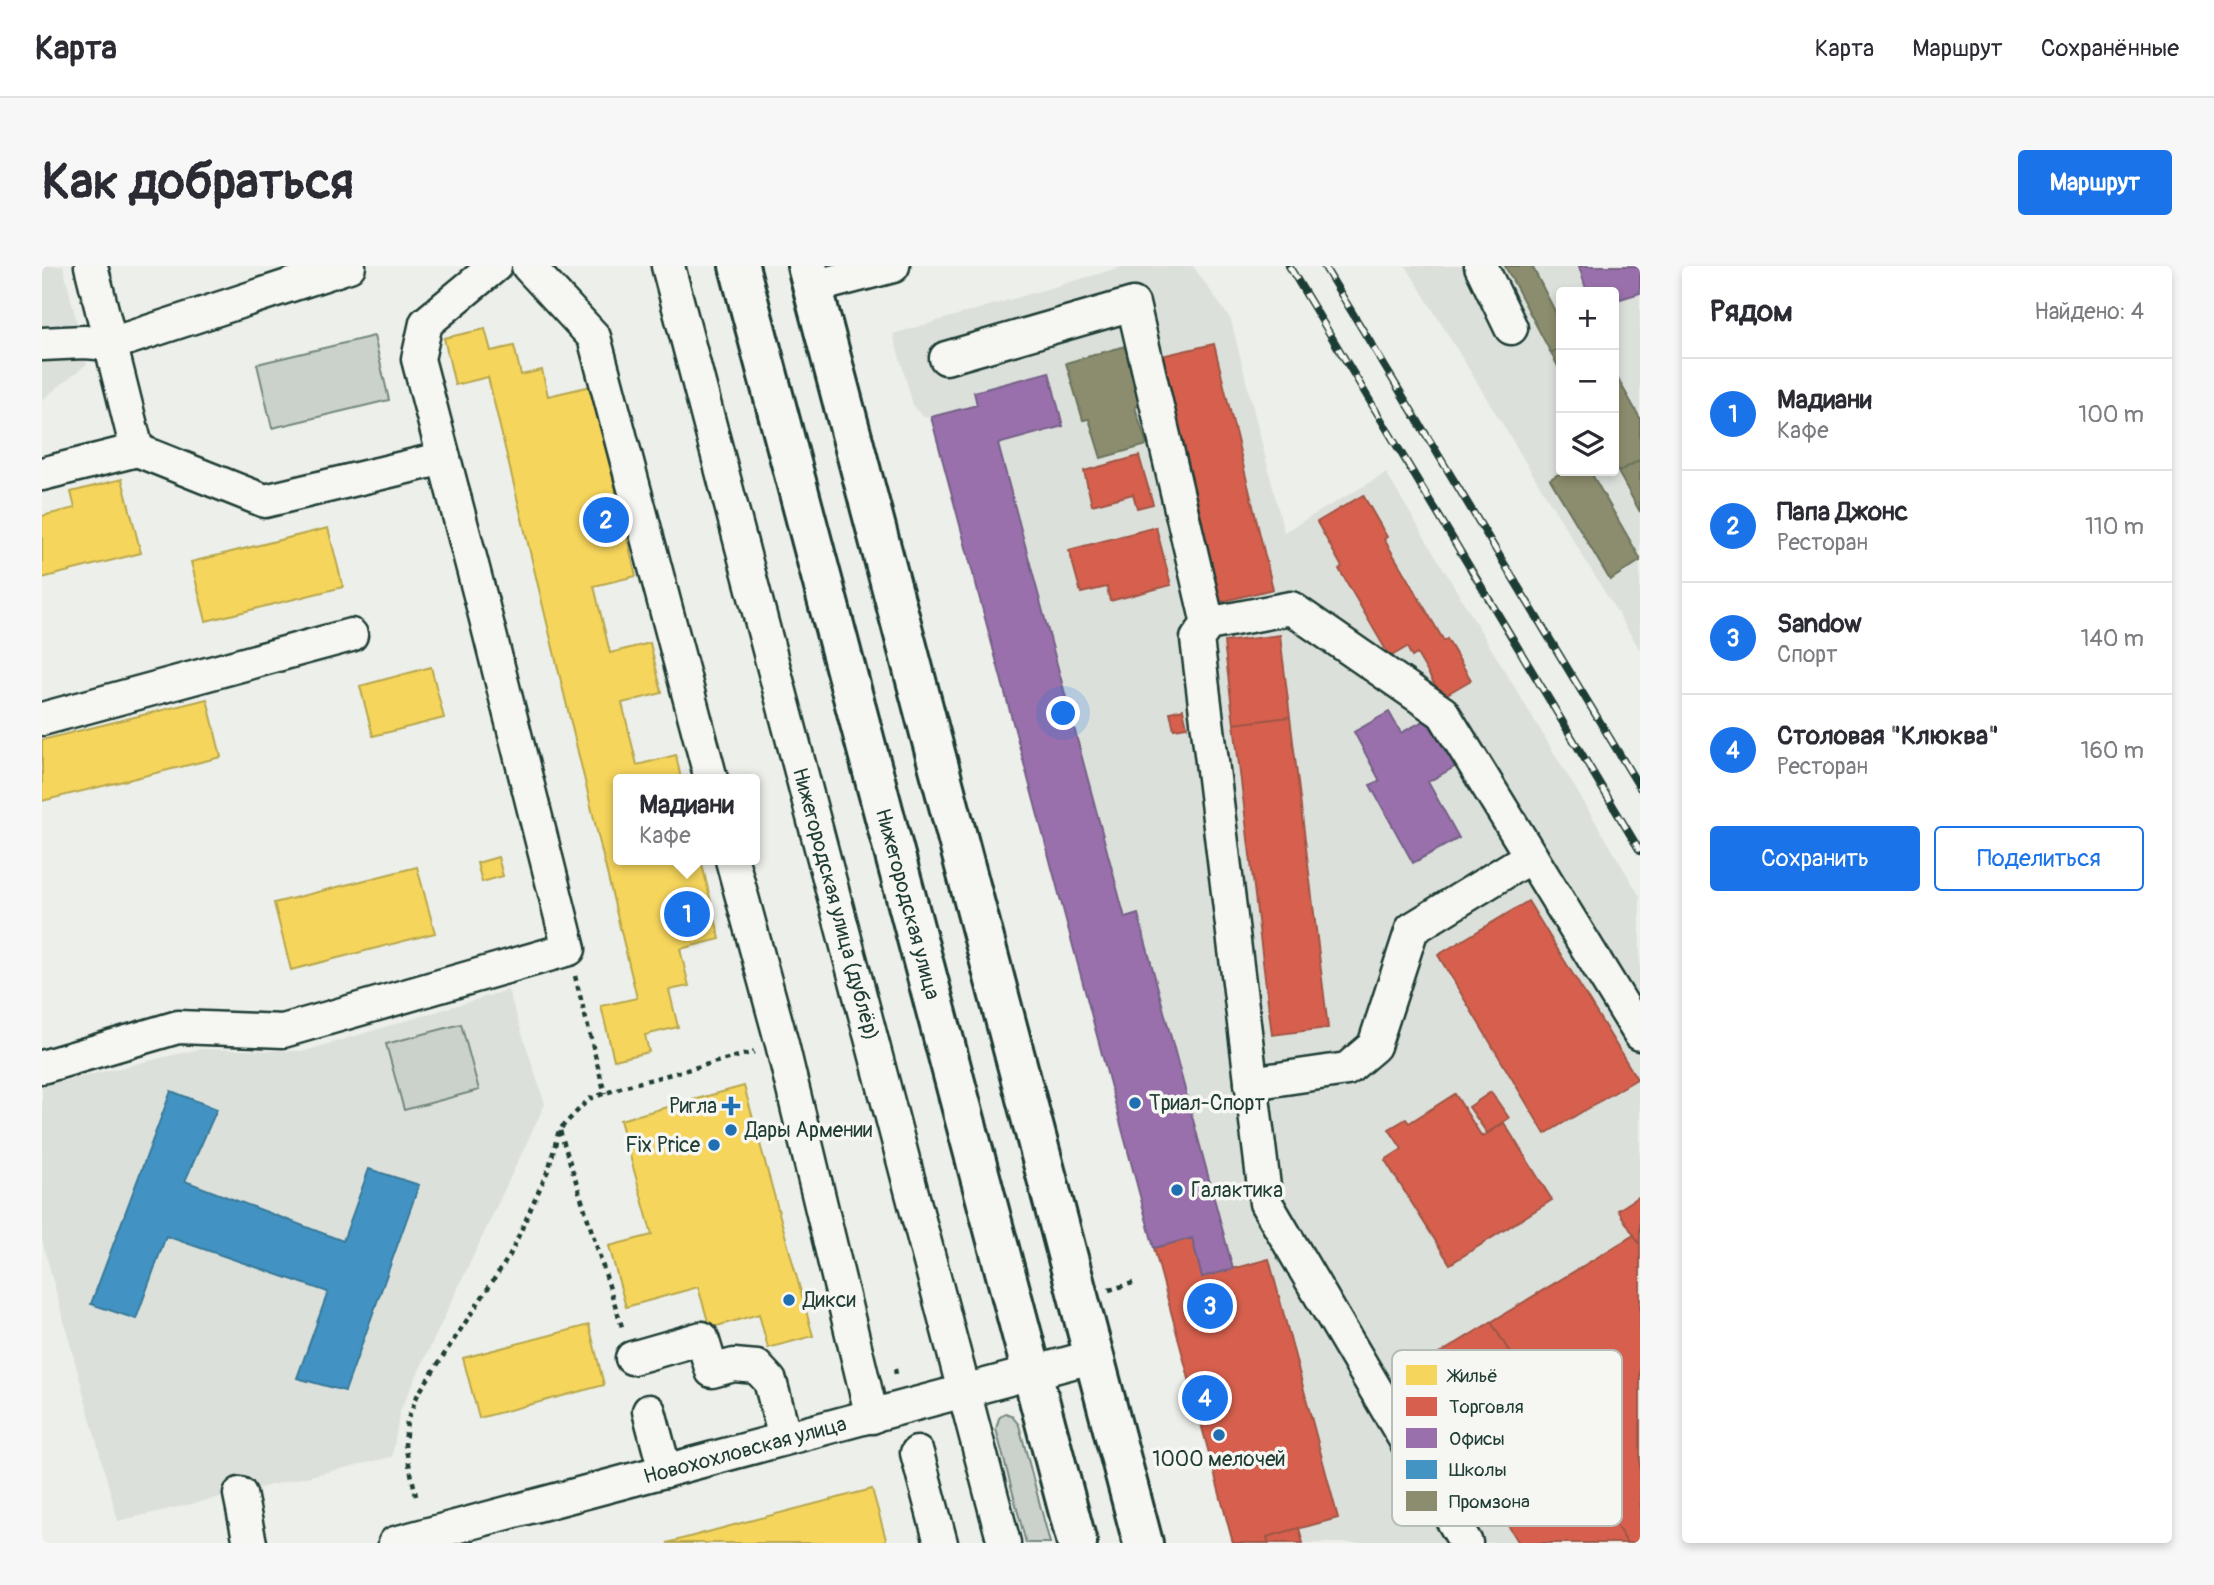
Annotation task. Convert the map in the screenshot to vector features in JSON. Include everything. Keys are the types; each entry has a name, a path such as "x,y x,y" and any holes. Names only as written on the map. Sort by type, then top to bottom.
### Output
{"main road":[{"name":"Нижегородская улица","path":"739,266 1077,1543"},
{"path":"810,276 1143,1543"}],"street":[{"path":"91,266 137,450"},
{"path":"42,344 111,344 349,266"},
{"path":"42,1067 178,1027 283,1031 569,949 418,359 426,323 495,266"},
{"path":"528,266 594,337 709,774"},
{"name":"Нижегородская улица (дублёр)","path":"668,266 1004,1543"},
{"path":"810,276 892,266"},
{"path":"1480,266 1511,328"},
{"path":"946,358 1133,304 1208,624"},
{"path":"42,474 137,450 265,501 444,458"},
{"path":"1392,1417 1266,1203 1196,639 1208,624 1291,608 1443,713 1640,1034"},
{"path":"42,719 351,635"},
{"path":"1251,1083 1347,1069 1374,1046 1412,929 1531,856"},
{"path":"733,865 782,1045 872,1417"},
{"path":"632,1358 702,1338 712,1371 734,1365 757,1367 770,1381 785,1438"},
{"name":"Новохохловская улица","path":"395,1543 1095,1356"},
{"path":"649,1411 665,1471"},
{"path":"917,1453 941,1543"},
{"path":"240,1494 250,1543"},
{"path":"1456,1526 1466,1543"}],"path":[{"path":"569,949 605,1094"},
{"path":"416,1496 405,1444 407,1421 418,1394 510,1255 549,1168 559,1130 589,1099 782,1045"},
{"path":"559,1130 632,1358"},
{"path":"1108,1290 1133,1283"}],"shaded area":[{"path":"42,266 63,266 87,364 42,400"},
{"path":"1125,266 1193,266 1231,320 1284,532 1386,473 1640,896 1640,1543 1233,1543 931,418 923,417 913,405 893,334"},
{"path":"1406,266 1640,266 1640,650"},
{"path":"374,336 389,400 272,428 257,364"},
{"path":"508,990 545,1104 400,1411 392,1457 118,1521 42,1240 42,1086 199,1049 305,1051"},
{"path":"461,1024 479,1090 404,1110 386,1044"},
{"path":"1005,1413 1011,1415 1019,1425 1050,1543 1026,1543 996,1429 999,1418"}],"building: Жильё":[{"path":"485,329 491,351 514,346 521,375 542,370 548,396 591,386 636,576 594,586 610,653 650,643 662,693 622,703 637,765 676,755 680,774 613,774 613,865 702,865 720,939 680,949 689,986 669,990 678,1027 645,1035 649,1052 614,1060 601,1006 637,998 488,377 455,385 444,338"},
{"path":"122,479 141,553 42,578 42,516 75,508 71,492"},
{"path":"328,528 343,587 206,621 191,562"},
{"path":"431,667 444,718 373,736 360,686"},
{"path":"207,699 221,757 42,801 42,740"},
{"path":"498,857 503,876 482,882 477,863"},
{"path":"417,867 435,933 291,970 274,903"},
{"path":"744,1086 813,1336 768,1348 759,1314 710,1328 698,1287 626,1307 609,1246 652,1235 620,1120"},
{"path":"589,1325 604,1385 479,1418 463,1358"},
{"path":"872,1489 887,1543 667,1543 745,1522"}],"building: Торговля":[{"path":"1214,344 1273,589 1216,603 1157,357"},
{"path":"1139,456 1153,504 1137,508 1133,494 1092,505 1084,471"},
{"path":"1363,495 1387,537 1384,539 1444,641 1447,639 1471,680 1442,697 1417,654 1412,657 1407,647 1390,657 1339,569 1342,567 1317,522"},
{"path":"1156,527 1171,585 1110,601 1107,587 1081,593 1069,550"},
{"path":"1280,635 1290,717 1234,724 1224,642"},
{"path":"1183,709 1187,727 1174,729 1170,712"},
{"path":"1290,717 1328,1028 1272,1035 1234,724"},
{"path":"1528,901 1637,1079 1545,1134 1438,955"},
{"path":"1491,1092 1509,1118 1487,1133 1469,1107"},
{"path":"1455,1094 1482,1137 1504,1123 1552,1200 1450,1264 1385,1160 1402,1149 1389,1129 1406,1119 1409,1123"},
{"path":"1640,1196 1640,1245 1618,1210"},
{"path":"1634,1235 1640,1245 1640,1543 1627,1543 1617,1526 1622,1526 1622,1350 1508,1350 1491,1322"},
{"path":"1192,1238 1202,1277 1269,1259 1338,1518 1267,1537 1269,1543 1233,1543 1154,1248"},
{"path":"1491,1322 1508,1350 1446,1350"},
{"path":"1509,1526 1617,1526 1627,1543 1519,1543"},
{"path":"1299,1528 1303,1543 1269,1543 1267,1537"}],"building: Офисы":[{"path":"1579,266 1640,266 1640,293 1619,299 1619,287 1585,287"},
{"path":"1049,372 1063,426 998,444 1125,918 1138,914 1233,1269 1202,1277 1192,1238 1154,1248 931,417 977,405 974,392"},
{"path":"1389,712 1401,733 1431,717 1460,764 1428,782 1459,838 1413,863 1370,785 1380,781 1354,732"}],"building: Школы":[{"path":"171,1091 217,1109 185,1181 343,1241 369,1169 419,1185 345,1391 297,1378 328,1292 166,1236 136,1319 91,1304"}],"building: Промзона":[{"path":"1505,266 1532,266 1556,313 1556,350 1551,353"},
{"path":"1125,346 1143,405 1135,407 1147,445 1101,458 1089,419 1083,420 1066,363"},
{"path":"1556,350 1556,362 1551,353"},
{"path":"1619,381 1640,418 1640,460 1619,471"},
{"path":"1640,460 1640,512 1619,474"},
{"path":"1556,476 1593,476 1640,561 1610,580 1550,479"}],"railway":[{"path":"1289,266 1640,851"},
{"path":"1324,266 1640,788"}],"place":[{"name":"Папа Джонс","path":"606,520"},
{"name":"Мадиани","path":"687,914"},
{"name":"Триал-Спорт","path":"1135,1103"},
{"name":"Ригла","path":"731,1106"},
{"name":"Дары Армении","path":"731,1130"},
{"name":"Fix Price","path":"714,1145"},
{"name":"Галактика","path":"1177,1190"},
{"name":"Дикси","path":"789,1300"},
{"name":"Sandow","path":"1210,1306"},
{"name":"Столовая \"Клюква\"","path":"1205,1398"},
{"name":"1000 мелочей","path":"1219,1435"}]}
